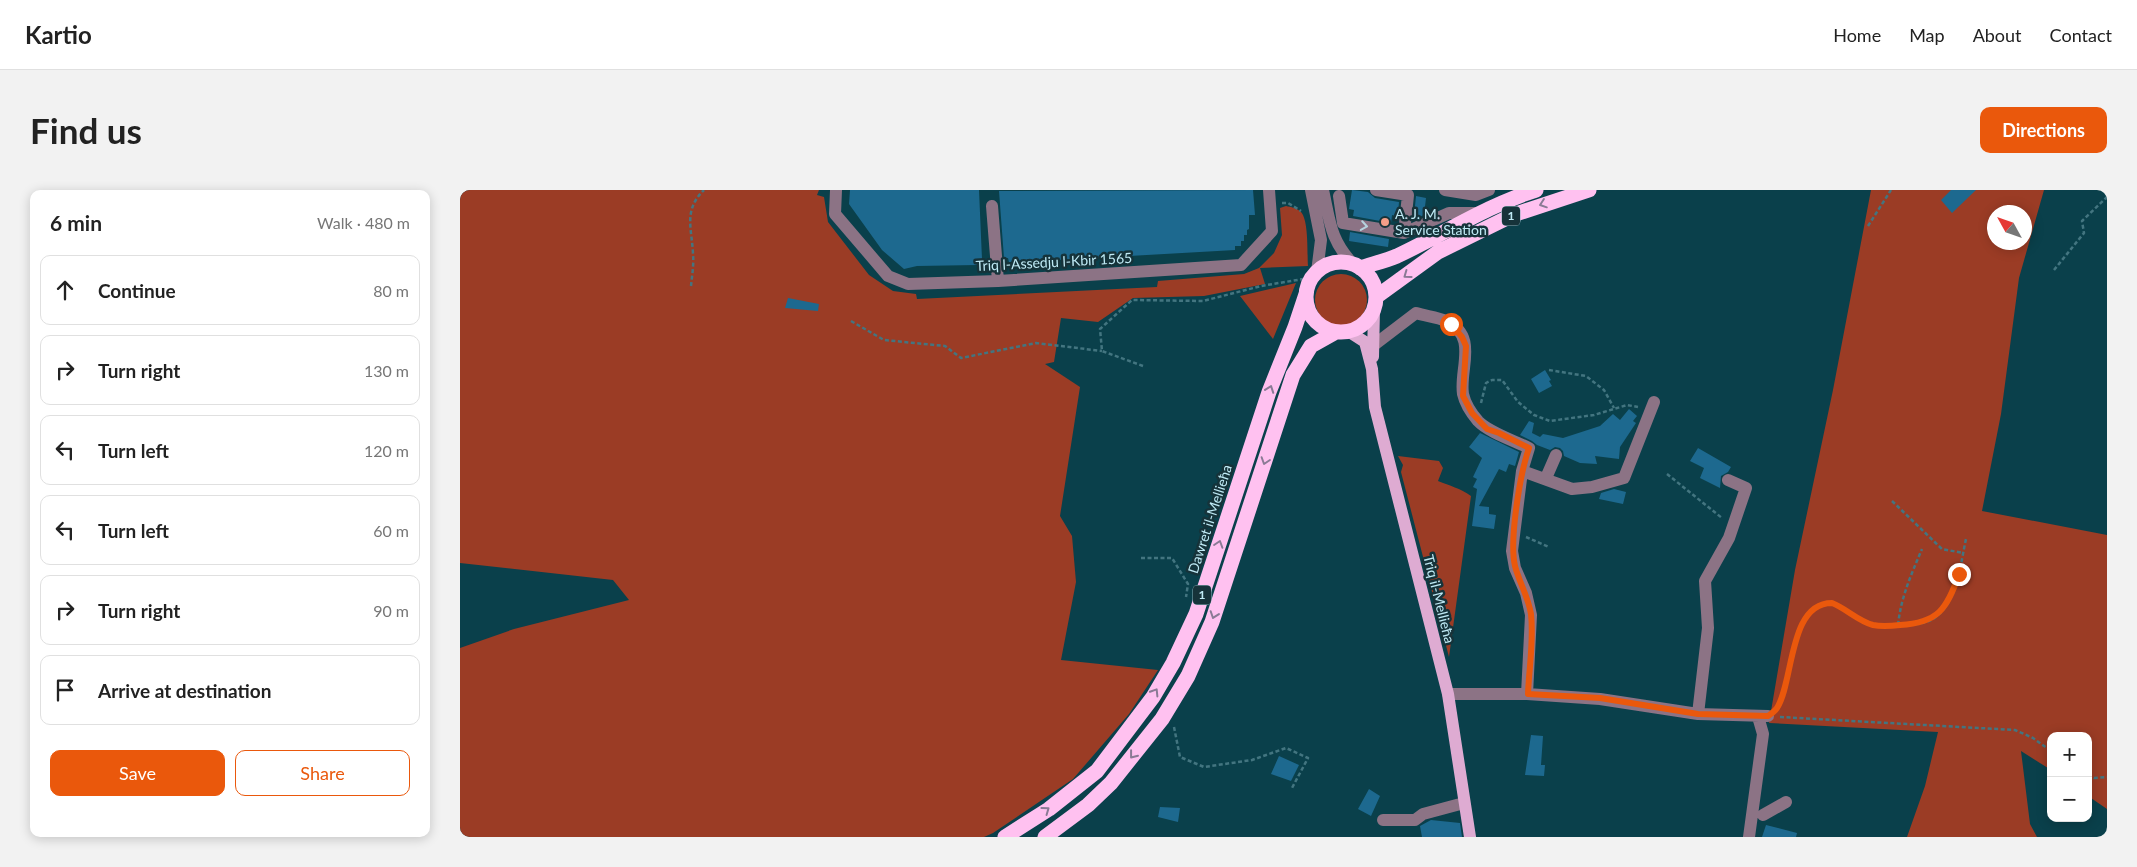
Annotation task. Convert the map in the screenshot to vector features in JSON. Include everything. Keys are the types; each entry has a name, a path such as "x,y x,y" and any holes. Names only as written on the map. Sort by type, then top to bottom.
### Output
{"highway":[{"name":"1","path":"1356,266 1395,256 1478,213 1508,199 1536,190"},
{"name":"1","path":"1375,303 1438,252 1513,215 1589,190"},
{"path":"1341,262 1356,266 1369,276 1374,285 1375,303 1368,319 1357,328 1342,331 1323,327 1313,318 1308,307 1306,294 1315,275 1329,264 1341,262"},
{"name":"Dawret il-Mellieħa","path":"1005,837 1049,809 1096,771 1158,688 1173,663 1200,602 1269,392 1306,294"},
{"name":"1","path":"1045,837 1088,805 1111,783 1162,719 1188,676 1212,622 1293,375 1311,346 1342,331"}],"main road":[{"name":"Triq il-Mellieħa","path":"1375,303 1372,369 1375,407 1448,694 1470,837"},
{"name":"Triq il-Mellieħa","path":"1342,331 1365,342 1372,369"}],"street":[{"name":"Triq l-Assedju l-Kbir 1565","path":"836,190 835,214 888,276 908,284 998,281 1241,265 1272,231 1270,196"},
{"path":"1312,190 1322,240 1315,275"},
{"path":"1356,266 1340,251 1335,239 1324,190 1341,193 1343,222 1404,232 1449,213 1478,213"},
{"path":"1376,190 1408,195 1404,232"},
{"path":"1445,190 1477,192 1489,190"},
{"path":"992,206 998,281"},
{"path":"1374,345 1416,313 1451,324 1462,337 1466,346 1463,390 1466,402 1472,413 1487,429 1529,448 1522,471 1512,551 1515,568 1526,593 1531,615 1528,694"},
{"path":"1572,489 1592,487 1624,478 1653,406"},
{"path":"1546,478 1556,455"},
{"path":"1522,471 1546,478 1572,489 1598,495"},
{"path":"1698,714 1708,628 1705,581 1729,538 1746,488 1728,480"},
{"path":"1448,694 1528,694 1600,698 1698,714 1762,716 1759,720 1763,734 1764,815"},
{"path":"1749,837 1764,815 1786,802"},
{"path":"1383,820 1415,820 1423,814 1464,804"}],"path":[{"path":"691,286 694,256 689,219 696,198 704,190"},
{"path":"1868,226 1891,190"},
{"path":"1270,196 1301,209"},
{"path":"2054,270 2084,233 2082,221 2107,197"},
{"path":"1102,350 1100,329 1132,300 1203,301 1315,275"},
{"path":"851,321 884,340 945,346 962,358 1036,343 1102,350 1143,366"},
{"path":"1549,370 1586,376 1604,390 1614,408"},
{"path":"1481,404 1486,383 1492,380 1502,380 1518,402 1534,415 1550,420 1594,415 1627,405 1653,406"},
{"path":"1667,474 1724,519 1740,507"},
{"path":"1892,501 1942,549 1963,553"},
{"path":"1515,533 1549,547"},
{"path":"1762,716 1777,708 1785,687 1793,646 1810,614 1819,607 1832,603 1864,622 1875,626 1917,624 1933,619 1944,608 1952,594 1966,539"},
{"path":"1898,625 1900,606 1905,588 1922,549"},
{"path":"1141,558 1172,558 1188,584 1186,596 1200,602"},
{"path":"1762,716 2015,730 2033,738 2047,748"},
{"path":"1162,719 1176,728 1180,757 1204,768 1252,760 1286,748 1308,758 1292,788"},
{"path":"2092,777 2107,777"}],"shaded area":[{"path":"460,190 819,190 817,195 824,197 828,222 869,275 893,291 916,294 917,299 1157,287 1158,281 1244,274 1259,268 1274,253 1282,235 1280,208 1286,206 1298,210 1304,216 1308,266 1260,268 1265,284 1204,296 1133,298 1098,322 1061,318 1054,362 1045,364 1080,387 1060,516 1072,536 1076,582 1061,660 1158,670 1129,714 1073,779 993,833 984,837 460,837 460,648 514,629 629,600 613,580 460,563"},
{"path":"1871,190 2044,190 2032,232 2032,205 1987,205 1987,250 2027,250 2019,278 2001,414 1982,511 2107,535 2107,809 2092,799 2092,732 2047,732 2047,767 2021,751 2030,824 2037,837 1907,837 1925,786 1938,732 1769,723 1795,570 1833,390"},
{"path":"1336,274 1346,274 1356,278 1363,285 1367,300 1363,315 1356,322 1346,326 1336,326 1326,322 1319,315 1315,305 1315,295 1319,285 1326,278"},
{"path":"1296,283 1273,339 1240,296"},
{"path":"1398,456 1439,461 1443,468 1438,481 1471,496 1449,657 1401,472 1403,465"}],"building":[{"path":"850,190 979,190 982,259 977,265 917,266 904,269 882,250 849,204"},
{"path":"1253,190 1255,215 1249,215 1247,235 1244,235 1244,241 1241,241 1241,246 1235,246 1235,250 1041,261 1041,265 1029,266 1029,261 1009,262 1008,258 1004,258 999,191"},
{"path":"1352,190 1368,192 1375,198 1399,202 1398,214 1396,213 1396,216 1392,215 1391,223 1353,216 1354,210 1349,209"},
{"path":"1951,190 1976,190 1952,213 1941,200"},
{"path":"1416,196 1426,198 1424,215 1419,217 1414,216"},
{"path":"1350,232 1389,239 1388,247 1349,241"},
{"path":"788,298 819,304 818,311 785,308"},
{"path":"1545,370 1552,386 1539,393 1531,379"},
{"path":"1629,409 1637,416 1633,421 1636,423 1620,447 1619,459 1595,456 1597,464 1580,463 1564,456 1560,448 1555,447 1550,450 1520,435 1529,421 1534,423 1532,433 1540,437 1543,434 1563,438 1600,426 1613,414 1620,420"},
{"path":"1480,433 1519,452 1515,466 1509,464 1506,472 1499,469 1479,506 1489,507 1489,514 1496,515 1494,529 1472,526 1477,489 1473,487 1477,479 1473,477 1482,458 1469,447"},
{"path":"1698,448 1731,467 1728,472 1721,476 1720,488 1700,478 1704,468 1690,461"},
{"path":"1614,489 1626,492 1623,504 1599,499 1601,493"},
{"path":"1531,735 1543,736 1541,765 1545,765 1544,776 1525,775"},
{"path":"1279,756 1299,765 1291,781 1271,774"},
{"path":"1369,789 1380,796 1371,816 1358,809"},
{"path":"1160,807 1180,808 1178,822 1158,817"},
{"path":"1431,820 1460,823 1462,837 1422,837 1420,826"},
{"path":"1766,825 1797,833 1796,837 1762,837"}],"place":[{"name":"A. J. M. Service Station","path":"1385,222"}],"route":[{"path":"1451,324 1457,329 1466,346 1463,396 1472,413 1487,429 1529,448 1522,471 1512,551 1515,568 1526,593 1531,615 1528,694 1600,698 1698,714 1768,716 1777,708 1785,687 1793,646 1803,624 1810,614 1819,607 1832,603 1842,607 1864,622 1875,626 1917,624 1933,619 1944,608 1952,594 1959,574"}]}
